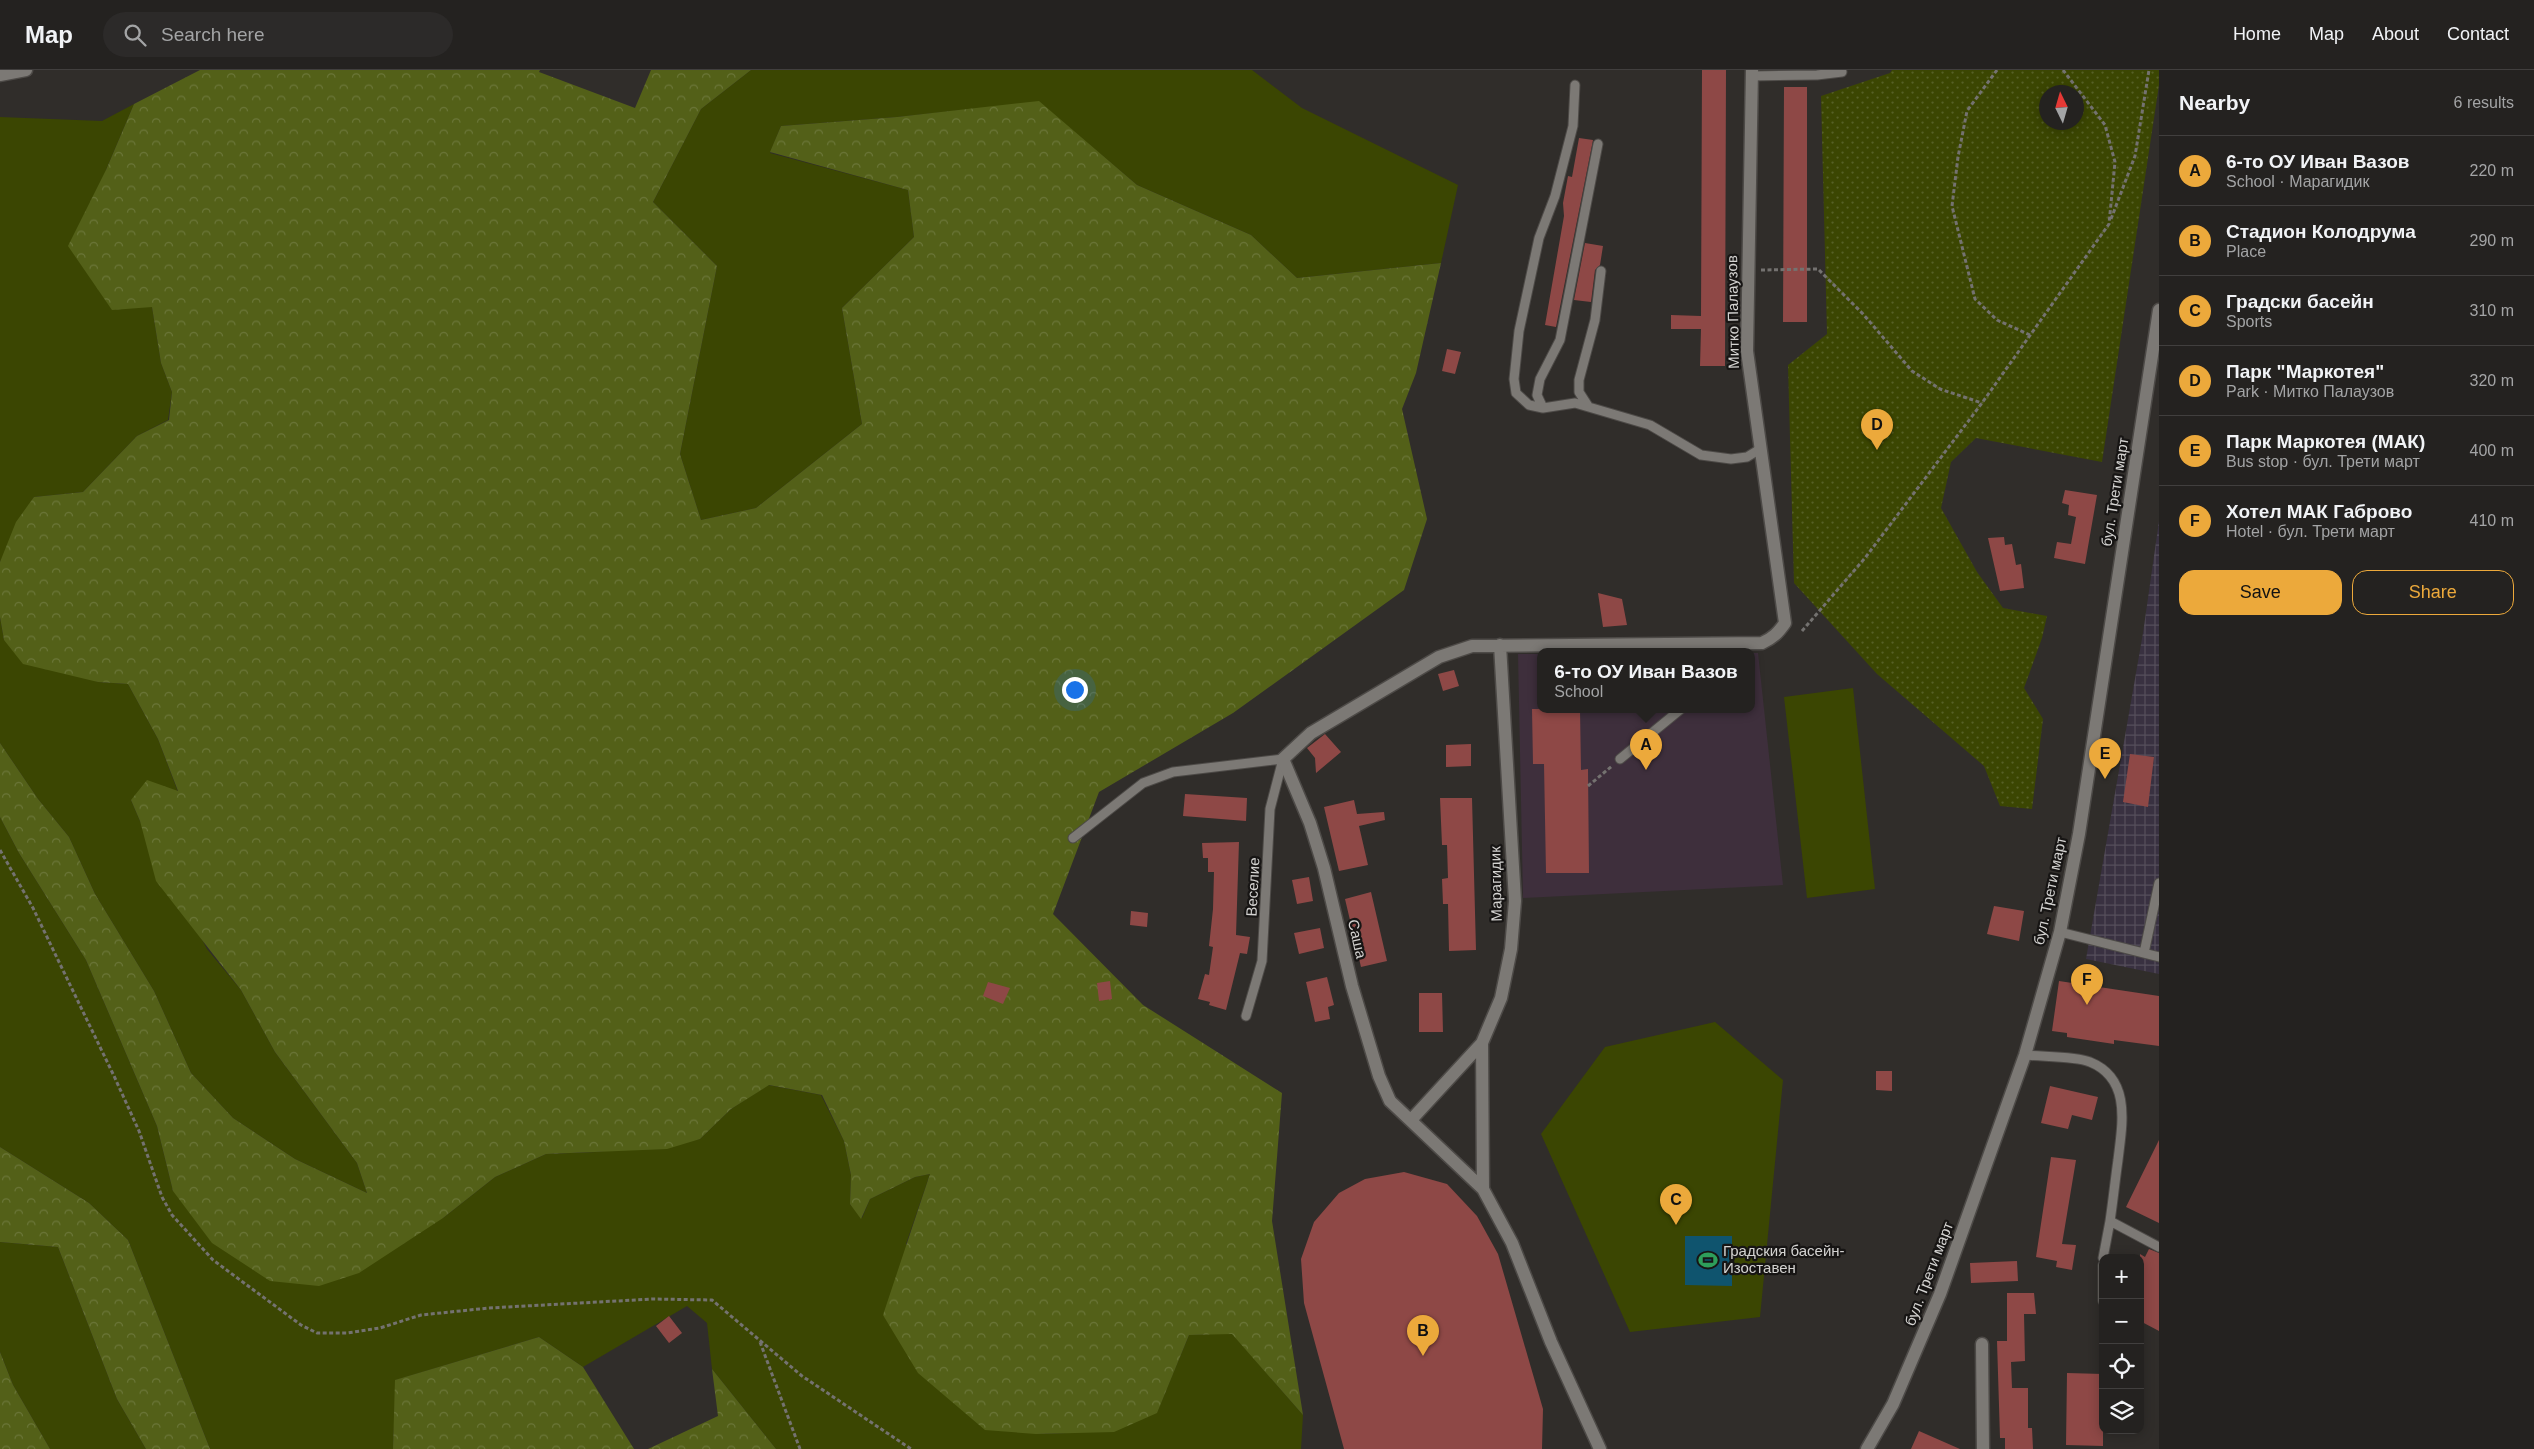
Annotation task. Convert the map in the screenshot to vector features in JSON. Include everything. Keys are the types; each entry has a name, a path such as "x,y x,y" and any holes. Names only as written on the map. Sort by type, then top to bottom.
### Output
{"street":[{"path":"0,74 26,70"},
{"name":"Митко Палаузов","path":"1752,73 1747,351 1785,623 1768,640"},
{"name":"бул. Трети март","path":"1867,1449 1892,1404 1940,1294 2025,1055 2060,932 2079,834 2159,310"},
{"path":"1283,759 1311,733 1439,657 1472,646 1768,640"},
{"name":"Марагидик","path":"1411,1120 1482,1043 1501,998 1511,949 1515,901 1500,645"},
{"name":"Саша","path":"1283,759 1310,824 1324,868 1352,986 1379,1076 1390,1101 1483,1189"},
{"path":"1482,1043 1483,1189 1512,1243 1551,1342 1600,1449"},
{"path":"1982,1344 1984,1449"}],"lane":[{"path":"1752,73 1818,75 1842,72"},
{"path":"1575,85 1573,126 1555,196 1539,238 1519,331 1514,379 1516,393 1529,405 1543,408 1575,403 1650,425 1700,455 1730,459 1747,457 1760,449"},
{"path":"1543,408 1537,395 1540,379 1560,340 1598,144"},
{"path":"1588,406 1579,392 1579,380 1595,320 1601,271"},
{"path":"1755,648 1768,640"},
{"path":"1620,759 1676,713"},
{"path":"1073,838 1143,783 1173,772 1283,759"},
{"name":"Веселие","path":"1246,1016 1262,960 1270,809 1283,759"},
{"path":"2144,953 2159,883"},
{"path":"2060,932 2159,957"},
{"path":"2025,1055 2088,1062 2103,1070 2113,1080 2119,1092 2123,1111 2110,1221 2104,1254"},
{"path":"2110,1221 2159,1247"}],"path":[{"path":"1997,70 1967,111 1958,157 1952,206 1974,299 1996,320 2030,335"},
{"path":"2063,70 2105,125 2115,162 2109,224"},
{"path":"1802,632 1865,558 1982,404 2109,224 2135,156 2149,70"},
{"path":"1748,270 1818,269 1864,314 1912,371 1940,388 1982,404"},
{"path":"1588,786 1620,759"},
{"path":"0,850 33,908 110,1067 139,1131 162,1197 172,1215 213,1260 301,1325 317,1333 347,1333 380,1328 420,1315 488,1308 694,1298 712,1300 802,1376 912,1449"},
{"path":"759,1340 800,1449"}],"shaded area":[{"path":"2159,521 2159,974 2086,959 2143,633"},
{"path":"1755,653 1758,653 1783,885 1523,898 1518,654 1537,654 1537,713 1755,713"}],"green space":[{"path":"200,70 540,70 539,72 635,108 651,70 751,70 701,109 653,202 717,266 680,454 701,520 756,508 862,424 842,308 914,237 908,190 770,152 781,126 897,117 1039,101 1137,185 1251,235 1297,278 1441,263 1416,373 1402,409 1427,519 1404,590 1233,713 1099,792 1053,914 1143,1005 1282,1093 1272,1221 1303,1415 1232,1334 1189,1335 1157,1413 1114,1432 1036,1434 985,1430 918,1373 883,1315 930,1174 915,1177 870,1199 861,1219 850,1204 851,1175 844,1141 822,1095 769,1085 731,1109 700,1139 667,1149 546,1154 495,1177 443,1218 359,1273 319,1286 270,1281 212,1243 173,1191 157,1126 86,960 19,853 0,817 0,743 38,799 69,837 95,894 154,991 191,1073 233,1118 295,1159 367,1193 357,1163 275,1052 241,990 156,881 140,821 131,800 147,780 178,791 158,739 128,684 98,682 23,664 4,640 0,617 0,562 16,522 34,497 83,492 137,436 169,420 172,392 161,363 152,307 112,310 68,246 106,170 134,104"},
{"path":"751,70 1252,70 1302,108 1458,185 1441,263 1297,278 1251,235 1137,185 1039,102 897,117 781,126 770,153 908,190 914,237 842,308 862,424 756,508 701,520 680,454 717,266 653,202 701,109"},
{"path":"1892,70 2159,70 2159,85 2102,462 1976,438 1951,462 1941,508 1977,572 2003,608 2047,616 2042,638 2024,688 2043,719 2032,809 2000,806 1984,766 1877,674 1794,583 1788,365 1827,334 1821,96 1890,73"},
{"path":"134,104 106,170 152,307 161,363 172,392 168,420 137,436 83,492 34,497 0,562 0,117 102,121"},
{"path":"0,617 4,640 98,682 128,684 158,739 178,792 131,800 140,821 207,949 241,990 275,1052 357,1163 367,1193 295,1159 233,1118 191,1073 154,991 95,894 69,837 38,799 0,743"},
{"path":"1853,688 1875,889 1807,898 1784,697"},
{"path":"0,817 19,853 86,960 157,1126 173,1191 443,1218 495,1177 546,1154 596,1152 700,1139 731,1109 768,1085 821,1095 844,1141 851,1175 850,1204 862,1218 870,1199 915,1177 930,1174 906,1244 1036,1434 1067,1433 1157,1412 1189,1335 1232,1333 1303,1415 1301,1449 776,1449 712,1369 707,1323 687,1306 583,1367 539,1337 396,1380 393,1449 210,1449 128,1240 89,1203 0,1147"},
{"path":"1715,1022 1783,1080 1760,1317 1630,1332 1541,1134 1605,1047"},
{"path":"0,1147 89,1203 128,1240 210,1449 146,1449 117,1399 58,1247 0,1242"},
{"path":"0,1242 58,1247 117,1399 146,1449 50,1449 13,1385 0,1352"},
{"path":"539,1337 583,1367 634,1449 393,1449 395,1380"},
{"path":"0,1352 13,1385 50,1449 0,1449"},
{"path":"712,1369 776,1449 648,1449 718,1416"}],"water":[{"name":"Градския басейн- Изоставен","path":"1685,1236 1732,1236 1732,1286 1685,1285"}],"building":[{"path":"1702,70 1726,70 1725,366 1700,366 1701,329 1671,329 1671,315 1701,316"},
{"path":"1784,87 1807,87 1807,322 1783,322"},
{"path":"1579,138 1593,140 1556,327 1545,325 1564,216 1563,203 1568,176 1572,177"},
{"path":"1585,243 1603,246 1600,265 1595,270 1591,302 1574,300"},
{"path":"1447,349 1461,352 1455,374 1442,371"},
{"path":"2065,490 2097,495 2085,564 2054,558 2057,542 2071,544 2076,517 2068,515 2069,505 2062,503"},
{"path":"2004,537 2005,545 2012,544 2016,565 2021,564 2024,588 2000,591 1988,538"},
{"path":"1598,593 1622,599 1627,625 1603,627"},
{"path":"1454,670 1459,686 1443,691 1438,674"},
{"path":"1532,709 1537,709 1537,713 1580,713 1581,770 1588,769 1589,873 1546,873 1544,764 1533,764"},
{"path":"1325,734 1341,752 1316,773 1315,758 1307,748"},
{"path":"1471,744 1471,766 1446,767 1446,745"},
{"path":"2130,754 2154,757 2148,807 2123,802"},
{"path":"1185,794 1247,798 1246,821 1183,816"},
{"path":"1440,798 1472,798 1476,950 1449,951 1448,904 1443,904 1442,879 1448,878 1447,845 1442,845"},
{"path":"1354,800 1357,814 1384,812 1385,820 1359,826 1368,865 1339,871 1324,807"},
{"path":"1239,842 1236,935 1250,937 1247,954 1240,953 1226,1010 1209,1005 1210,1002 1198,999 1205,974 1209,975 1213,947 1209,946 1214,872 1208,872 1208,858 1203,858 1202,843"},
{"path":"1309,877 1313,901 1297,904 1292,880"},
{"path":"1371,892 1387,961 1361,967 1345,899"},
{"path":"1994,906 2024,911 2019,941 1987,934"},
{"path":"1131,911 1148,913 1147,927 1130,925"},
{"path":"1320,928 1324,948 1299,954 1294,933"},
{"path":"1327,977 1334,1005 1328,1007 1330,1019 1315,1022 1306,982"},
{"path":"1110,981 1112,999 1099,1001 1097,983"},
{"path":"2059,981 2159,996 2159,1046 2114,1040 2114,1044 2067,1037 2067,1033 2052,1031"},
{"path":"988,982 1010,988 1003,1004 983,996"},
{"path":"1419,993 1442,993 1443,1032 1419,1032"},
{"path":"1876,1071 1892,1071 1892,1091 1876,1090"},
{"path":"2050,1086 2098,1097 2092,1120 2072,1115 2068,1129 2041,1123"},
{"path":"2159,1140 2159,1223 2126,1207"},
{"path":"2051,1157 2076,1160 2062,1244 2076,1245 2072,1270 2056,1267 2057,1261 2036,1257"},
{"path":"1404,1172 1447,1184 1477,1216 1498,1254 1543,1409 1542,1449 1344,1449 1304,1303 1301,1259 1314,1222 1339,1193 1365,1179"},
{"path":"2149,1249 2159,1253 2159,1331 2144,1323 2145,1257"},
{"path":"2017,1261 2018,1281 1971,1283 1970,1263"},
{"path":"2007,1293 2034,1293 2036,1314 2024,1314 2025,1361 2011,1362 2012,1388 2028,1388 2028,1428 2032,1428 2033,1449 2005,1449 2005,1438 2000,1438 1997,1341 2007,1341"},
{"path":"669,1316 682,1333 669,1343 656,1326"},
{"path":"2067,1373 2099,1374 2099,1434 2103,1434 2103,1446 2066,1445"},
{"path":"1919,1431 1960,1449 1911,1449"}],"place":[{"name":"Парк \"Маркотея\"","path":"1877,450"},
{"name":"6-то ОУ Иван Вазов","path":"1646,770"},
{"name":"Парк Маркотея (МАК)","path":"2105,779"},
{"name":"Хотел МАК Габрово","path":"2087,1005"},
{"name":"Градски басейн","path":"1676,1225"},
{"name":"Градския басейн- Изоставен","path":"1708,1260"},
{"name":"Стадион Колодрума","path":"1423,1356"}]}
